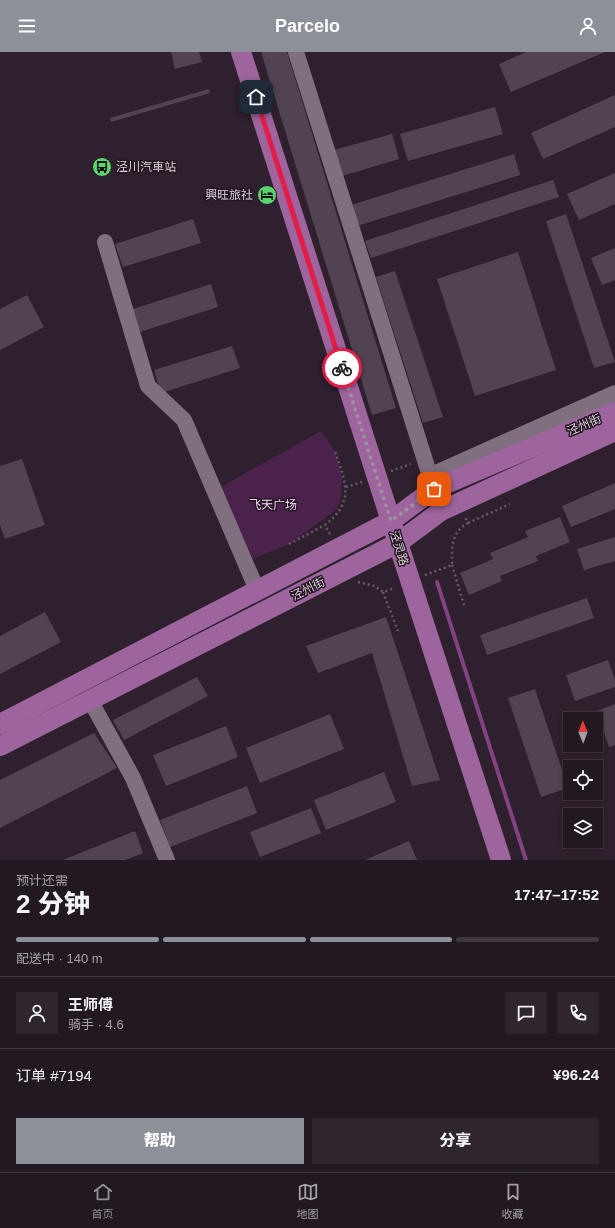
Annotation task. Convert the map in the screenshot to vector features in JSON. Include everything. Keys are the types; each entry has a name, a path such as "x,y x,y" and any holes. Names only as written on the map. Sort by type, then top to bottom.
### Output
{"main road":[{"name":"泾灵路","path":"241,52 501,860"},
{"name":"泾州街","path":"0,724 391,521 432,482 615,412"},
{"name":"泾州街","path":"0,746 398,543 441,511 615,431"}],"street":[{"path":"296,52 441,511"},
{"path":"105,242 148,386 184,420 257,590"},
{"path":"432,482 615,393"},
{"path":"90,700 132,778 167,860"}],"path":[{"path":"335,451 346,488"},
{"path":"468,523 510,504"},
{"path":"289,544 325,525"},
{"path":"452,564 464,605"},
{"path":"383,592 398,630"}],"green space":[{"name":"飞天广场","path":"321,431 335,451 342,478 341,499 337,508 330,515 289,544 253,559 217,489"}],"building":[{"path":"171,52 199,52 202,62 175,69"},
{"path":"261,52 287,52 396,408 372,415"},
{"path":"526,52 605,52 511,92 499,64"},
{"path":"209,89 210,93 111,122 110,118"},
{"path":"615,95 615,127 543,159 531,133"},
{"path":"495,107 503,134 408,161 400,134"},
{"path":"392,134 399,159 342,176 334,150"},
{"path":"514,154 520,175 357,226 351,205"},
{"path":"615,173 615,204 579,220 567,194"},
{"path":"553,180 559,197 371,258 365,241"},
{"path":"566,214 615,362 594,368 546,221"},
{"path":"193,219 201,243 123,267 115,244"},
{"path":"615,248 615,280 602,285 591,258"},
{"path":"518,252 556,370 475,396 437,279"},
{"path":"395,271 443,417 423,423 376,277"},
{"path":"211,284 218,307 140,332 133,309"},
{"path":"27,295 44,327 0,350 0,309"},
{"path":"232,346 240,368 161,393 154,370"},
{"path":"22,459 45,525 5,539 0,525 0,466"},
{"path":"615,483 615,509 571,527 562,506"},
{"path":"560,517 570,542 536,556 538,561 500,576 502,581 469,595 460,573 493,559 490,553 528,537 525,531"},
{"path":"615,537 615,561 584,570 577,549"},
{"path":"587,598 594,618 487,655 480,635"},
{"path":"45,612 61,642 0,674 0,636"},
{"path":"386,617 440,780 412,786 372,653 318,673 306,646"},
{"path":"608,660 615,680 615,687 575,701 566,675"},
{"path":"197,677 208,696 124,740 113,720"},
{"path":"535,689 563,773 563,790 541,797 508,698"},
{"path":"615,704 615,745 609,747 603,729 603,712 597,711"},
{"path":"330,714 344,749 260,783 246,748"},
{"path":"226,726 238,757 166,786 153,755"},
{"path":"94,733 117,768 0,828 0,780"},
{"path":"384,772 396,802 326,830 314,800"},
{"path":"247,786 257,813 170,847 160,820"},
{"path":"311,808 321,833 260,857 250,832"},
{"path":"135,831 143,853 125,860 63,860"},
{"path":"409,841 417,860 365,860"}],"waterway":[{"path":"437,582 526,860"}],"way so far":[{"path":"342,368 391,521 434,489"}],"place":[{"name":"泾川汽車站","path":"102,167"},
{"name":"興旺旅社","path":"267,195"}],"route":[{"path":"256,97 342,368"}]}
